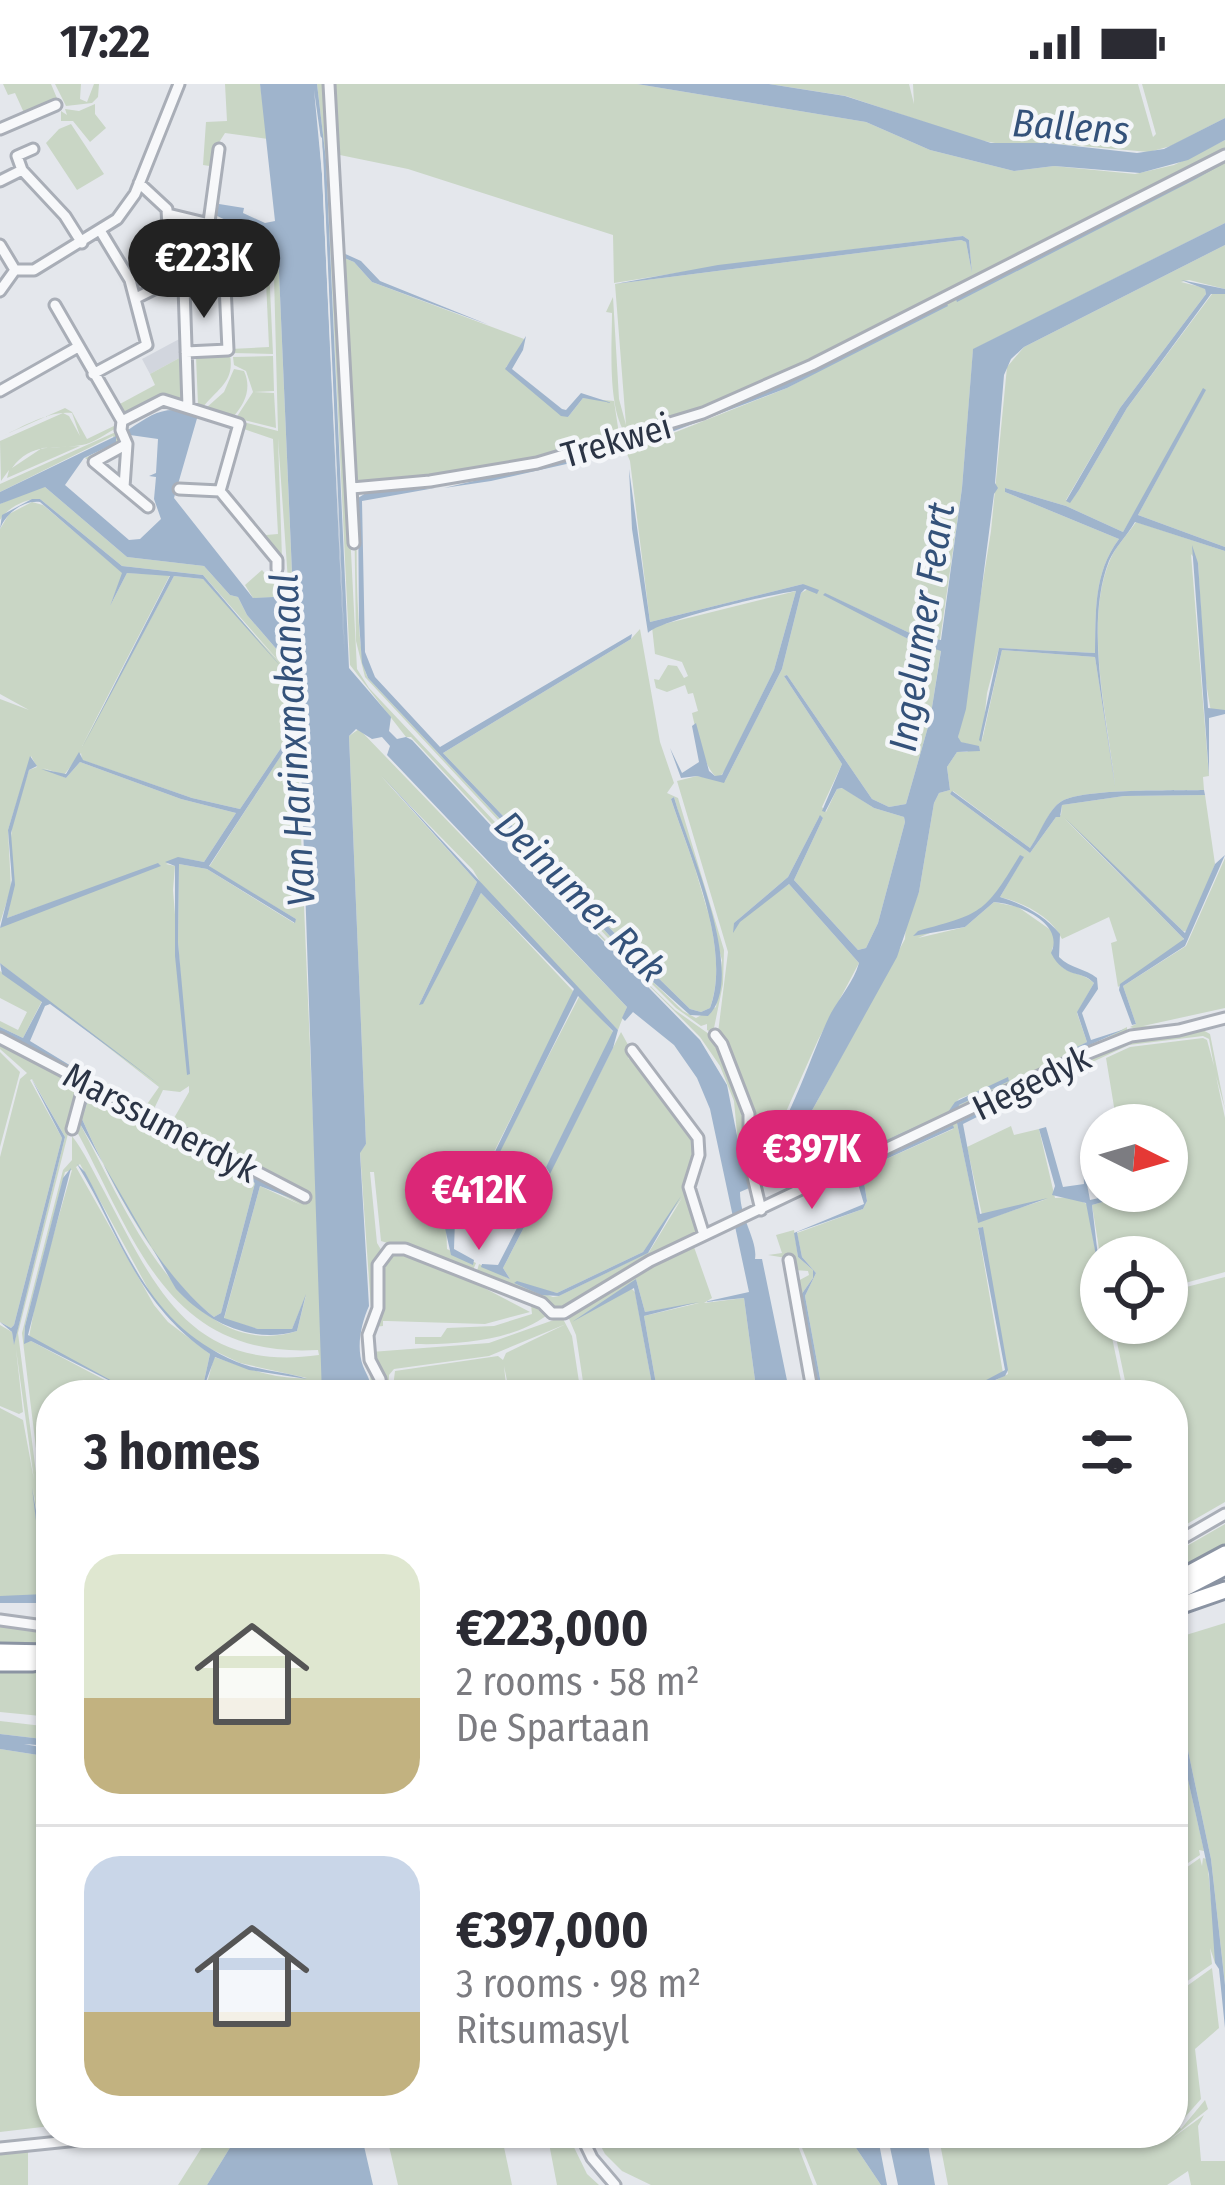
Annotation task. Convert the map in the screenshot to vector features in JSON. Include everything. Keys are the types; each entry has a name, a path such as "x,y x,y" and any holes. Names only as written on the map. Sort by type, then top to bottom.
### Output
{"highway":[{"path":"1188,1575 1223,1558"},
{"path":"1188,1583 1223,1558"},
{"path":"1188,1603 1225,1590"},
{"path":"0,1652 36,1653"},
{"path":"0,1663 36,1663"}],"street":[{"path":"15,270 29,272 118,219 140,184 179,84"},
{"path":"329,84 354,543"},
{"path":"0,129 56,105"},
{"path":"33,148 17,156 22,170 65,216 82,243"},
{"path":"209,222 219,149"},
{"name":"Trekwei","path":"352,488 537,463 684,420 800,371 1225,155"},
{"path":"0,181 22,170"},
{"path":"136,298 159,288 168,278 168,214 161,199 140,184"},
{"path":"168,214 238,231"},
{"path":"93,374 147,345 130,280 101,232"},
{"path":"0,245 15,270"},
{"path":"0,290 15,270"},
{"path":"168,278 184,287 225,285 228,350 186,352"},
{"path":"184,287 188,407"},
{"path":"55,305 122,421 127,445 124,487"},
{"path":"0,391 78,347"},
{"path":"122,421 161,400 239,424 220,491"},
{"path":"127,445 94,462 148,508"},
{"path":"179,489 220,491 277,560 278,569"},
{"name":"Hegedyk","path":"378,1380 368,1346 369,1328 378,1308 378,1265 396,1247 542,1303 552,1313 564,1313 630,1272 704,1235 1126,1037 1212,1029 1225,1018"},
{"path":"715,1035 749,1114 750,1164 760,1210"},
{"name":"Marssumerdyk","path":"0,1038 305,1197"},
{"path":"632,1050 698,1138 700,1155 689,1187 704,1235"},
{"path":"72,1129 85,1081"},
{"path":"789,1260 810,1380"},
{"path":"1188,1535 1225,1514"},
{"path":"0,1620 36,1626"},
{"path":"0,2148 36,2144"},
{"path":"587,2148 615,2185"}],"shaded area":[{"path":"183,337 183,356 150,374 142,359"}],"green space":[{"path":"3,84 51,84 59,103 25,115 15,93 8,95"},
{"path":"55,84 81,84 80,99 87,102 94,84 99,84 98,97 92,103 66,106"},
{"path":"225,84 260,84 268,139 225,133 218,144 216,167 203,165 206,122 227,121"},
{"path":"317,84 327,84 357,669 369,688 634,970 675,1010 716,1039 747,1114 749,1170 743,1172 740,1166 734,1101 720,1066 700,1037 542,878 411,737 406,737 350,665 326,160"},
{"path":"331,84 637,84 866,122 930,150 1014,171 1054,166 1135,174 1174,165 1225,140 1225,153 811,364 734,399 627,436 613,394 612,313 606,312 613,297 619,399 626,425 615,284 961,240 966,242 972,273 969,240 963,236 614,283 613,235 408,169 335,154"},
{"path":"769,84 909,84 914,104 913,84 1138,84 1153,137 1142,84 1225,84 1225,118 1149,152 1047,143 1012,146 978,140 846,96"},
{"path":"95,104 95,114 106,128 90,142 73,121 61,121 61,111 67,115 65,109 79,111"},
{"path":"71,124 104,174 77,190 46,143"},
{"path":"1225,157 1225,223 973,350 962,488 940,640 914,635 824,593 914,642 941,650 930,720 906,804 889,807 872,799 784,676 842,764 822,807 826,812 837,789 843,788 874,808 904,817 905,822 878,923 866,948 858,950 794,880 823,818 819,817 788,877 734,923 789,884 859,963 755,1168 753,1122 718,1033 728,952 677,781 697,776 725,781 782,669 801,593 808,589 803,584 650,622 630,461 624,447 626,442 946,300 950,303","holes":["945,303 787,388 628,451 629,444 756,397"]},
{"path":"244,227 276,243 278,249 293,597 253,598 245,585 262,570 268,577 283,576 288,581 278,438 282,558 249,521 266,535 278,534 273,439 241,428 243,422 278,431 269,244 242,231"},
{"path":"1225,245 1225,289 1181,282 1205,288 1206,294 1120,408 1066,500 1070,502 1079,490 1127,408 1212,294 1225,294 1225,547 1138,515 1206,389 1123,532 1066,506 1005,488 1005,492 1119,539 1100,580 1095,653 999,648 987,693 982,741 1002,650 1095,657 1115,786 1100,672 1098,612 1110,560 1136,522 1225,551 1225,710 1211,712 1198,563 1191,554 1209,776 1203,777 1204,790 1109,792 1062,801 1030,848 953,791 950,794 1030,853 1061,815 1062,805 1124,796 1205,795 1215,864 1188,932 1064,818 1183,942 1118,987 1111,943 1117,941 1109,917 1062,939 1036,912 1000,897 1021,856 979,912 918,938 965,927 994,902 1018,907 1055,933 1052,949 1060,965 1094,983 1077,1013 1087,1042 1072,1050 1089,1047 1127,1027 1127,1032 834,1170 959,1110 959,1105 1011,1078 959,1099 948,1112 837,1163 816,1163 787,1172 781,1159 801,1131 905,939 906,923 919,892 934,803 939,793 950,790 947,767 957,752 975,746 958,737 991,531 1007,367 1024,347"},
{"path":"342,257 354,262 372,282 524,339 506,367 568,417 583,398 614,401 619,434 490,468 358,484 353,478"},
{"path":"210,261 269,267 273,354 231,353 231,349 269,347 266,281 189,284 176,278 172,265"},
{"path":"230,355 224,384 203,407 198,405 196,357"},
{"path":"183,356 183,400 167,397 123,414 118,405 155,385 150,374"},
{"path":"273,356 274,391 254,392 274,393 276,428 236,418 253,392 246,371 234,365 233,357"},
{"path":"234,369 244,371 247,390 233,417 206,408 224,392"},
{"path":"65,408 72,412 87,439 118,424 96,440 51,448 80,446 7,478 9,470 1,481 0,441 63,413 46,417"},
{"path":"118,431 121,445 89,461 85,458 116,443 113,436 0,492 0,484"},
{"path":"45,487 127,557 204,566 230,595 238,597 247,615 298,674 322,1380 208,1380 214,1357 271,1375 307,1378 240,1363 177,1327 152,1296 80,1164 76,1167 154,1305 168,1322 210,1354 204,1380 110,1380 29,1337 72,1170 65,1172 24,1343 31,1341 105,1380 36,1380 36,1448 22,1333 63,1170 72,1160 72,1136 141,1260 182,1316 208,1336 238,1350 275,1357 319,1355 318,1350 267,1348 225,1335 191,1313 163,1284 117,1211 75,1128 86,1089 308,1202 309,1194 260,1171 234,1151 229,1153 170,1125 189,1086 180,1092 163,1090 153,1111 168,1120 164,1121 87,1080 88,1075 145,1107 159,1087 0,963 0,928 6,924 161,864 7,918 12,886 12,829 29,770 37,767 31,756 8,830 11,888 0,923 0,699 29,710 0,694 0,529 9,514 32,502 43,505 123,573 110,606 127,573 170,575 82,746 174,576 203,579 284,667 203,575 122,566 40,499 17,505 0,520 0,504","holes":["285,742 287,746 209,867 296,919 294,923 207,869 179,864 178,942 188,1075 173,890 175,866 166,864 182,858 204,862 236,813 181,799 80,762 66,778 43,768 64,775 81,753 82,760 192,798 240,809","88,1091 116,1105 89,1096 82,1119 154,1252 214,1317 221,1313 255,1183 121,1109 301,1205 260,1186 224,1319 258,1329 292,1329 306,1295 297,1331 257,1335 222,1324 190,1300 162,1268 79,1122"]},
{"path":"359,493 358,616 368,678 652,981 696,1018 716,1007 722,960 708,913 715,984 710,1008 701,1012 690,1009 642,962 443,753 631,639 640,629 660,742 674,783 667,793 678,798 724,950 713,1033 707,1024 701,1026 676,1008 636,968 365,677 356,641 354,498","holes":["674,797 695,867 671,799"]},
{"path":"796,591 774,670 725,770 715,776 698,737 693,693 688,694 685,685 667,692 656,688 654,679 659,680 668,665 677,666 684,678 688,676 682,662 655,654 652,627"},
{"path":"359,729 627,1007 618,1030 381,776 477,882 419,1005 481,893 574,992 490,1160 485,1180 470,1177 446,1223 447,1249 476,1263 473,1270 381,1241 374,1172 370,1172 377,1243 383,1253 376,1308 367,1330 378,1380 371,1380 363,1344 371,1308 360,1152 366,1144 349,736"},
{"path":"1225,858 1225,1008 1143,1026 1183,1024 1225,1011 1225,1015 1164,1030 1130,1027 1136,1024 1123,986 1186,946"},
{"path":"0,971 42,1001 23,1038 0,1027 0,1021 18,1030 27,1012 0,998"},
{"path":"580,995 614,1033 546,1167 549,1174 621,1032 632,1052 628,1058 669,1099 698,1150 685,1184 700,1231 558,1310 477,1271 479,1264 510,1279 503,1268 539,1198 542,1179 540,1183 492,1165","holes":["682,1198 649,1252 559,1296 514,1283 557,1293 643,1252"]},
{"path":"1201,1029 1210,1034 1225,1109 1216,1076 1225,1118 1225,1272 1188,1282 1188,1236 1097,1236 1093,1212 1188,1212 1188,1104 1114,1104 1106,1058 1130,1047 1203,1038 1214,1066 1209,1039 1203,1036 1129,1045 1086,1065 1086,1058 1127,1039"},
{"path":"0,1040 80,1086 18,1333 36,1473 36,1596 0,1596 0,1408 23,1420 34,1480 16,1349 23,1412 0,1406 0,1325 12,1332 14,1344 65,1137 30,1080 62,1138 11,1328 0,1322 0,1157 20,1079 27,1073 0,1049"},
{"path":"0,1052 20,1072 0,1147"},
{"path":"1045,1076 1044,1081 957,1123 978,1222 1047,1199 982,1215 967,1147 1011,1126 1014,1135 1039,1129 1055,1198 1072,1197 1080,1201 1080,1212 1088,1212 1093,1236 1080,1236 1080,1344 1113,1344 1121,1380 996,1380 1008,1374 982,1227 978,1229 1003,1373 989,1380 820,1380 805,1296 816,1273 802,1257 797,1233 863,1209 867,1201 862,1170 952,1126 837,1180"},
{"path":"794,1230 798,1257 813,1270 801,1295 816,1380 812,1380 796,1282 809,1275 808,1271 794,1270 791,1253 786,1258 768,1255 782,1253 776,1235"},
{"path":"700,1240 694,1247 712,1298 704,1303 744,1298 755,1380 655,1380 644,1316 699,1303 645,1312 636,1279 631,1288 651,1380 583,1380 576,1335 567,1314 625,1277"},
{"path":"393,1249 543,1307 546,1316 500,1336 415,1344 415,1337 441,1337 447,1328 494,1326 532,1314 531,1305 467,1279 530,1312 485,1324 383,1321 383,1326 374,1327 381,1262"},
{"path":"1225,1277 1225,1502 1188,1523 1188,1380 1125,1380 1117,1344 1188,1344 1188,1287"},
{"path":"562,1317 566,1324 489,1356 394,1369 389,1380 379,1380 371,1352 489,1343"},
{"path":"566,1324 579,1380 507,1380 504,1366 505,1380 394,1380 395,1371 498,1356 503,1360 506,1353"},
{"path":"1225,1524 1225,1545 1188,1566 1188,1545"},
{"path":"0,1623 36,1628 36,1647 0,1647"},
{"path":"1225,1623 1225,1985 1211,1859 1188,1751 1188,1634"},
{"path":"0,1668 36,1668 36,1716 0,1712"},
{"path":"0,1721 36,1725 36,1738 0,1734"},
{"path":"0,1749 36,1755 36,2128 0,2132"},
{"path":"1188,1779 1204,1851 1199,1850 1200,1855 1188,1863"},
{"path":"1200,1858 1202,1866 1203,1858 1207,1859 1217,1960 1215,1963 1210,1948 1212,1964 1188,1981 1188,1866"},
{"path":"1212,1968 1219,2028 1195,2049 1201,2099 1188,2114 1188,1985"},
{"path":"1205,2100 1208,2109 1188,2125"},
{"path":"1204,2115 1198,2126 1201,2161 1225,2161 1225,2185 1191,2185 1188,2171 1167,2185 948,2185 941,2148 1188,2148 1188,2127"},
{"path":"28,2148 28,2185 0,2185 0,2151"},
{"path":"201,2148 230,2148 207,2185 178,2185"},
{"path":"389,2148 504,2148 512,2185 398,2185"},
{"path":"550,2148 574,2148 587,2174 599,2185 557,2185"},
{"path":"602,2148 799,2148 813,2185 651,2185 622,2171"},
{"path":"802,2148 856,2148 881,2185 817,2185"}],"water":[{"path":"260,84 317,84 326,160 349,668 391,717 389,731 397,739 412,740 700,1040 727,1085 744,1171 757,1162 782,1125 831,1013 859,963 789,884 740,922 733,933 734,923 788,877 820,815 823,818 794,880 858,950 866,948 878,923 905,822 904,817 874,808 842,788 822,811 842,764 784,676 872,799 889,807 906,804 930,720 941,651 823,595 914,635 941,640 962,488 973,349 1225,223 1225,245 1024,347 1011,359 1004,375 998,488 958,737 979,746 980,751 957,752 947,767 950,790 939,793 934,803 919,892 897,957 789,1152 763,1182 740,1192 755,1259 762,1259 787,1380 755,1380 744,1298 704,1302 749,1292 710,1109 697,1078 674,1045 633,1012 625,1021 622,1018 627,1007 387,755 390,746 382,737 372,739 356,729 349,736 366,1144 360,1153 369,1306 360,1351 369,1380 322,1380 298,674 247,615 238,597 230,595 204,566 127,557 45,487 0,504 0,492 116,436 116,443 84,458 65,485 129,540 140,539 161,519 154,499 156,477 149,476 156,473 158,439 130,435 128,430 161,412 198,415 174,498 253,598 293,596 278,249 275,243 215,215 219,204 244,208 243,213 265,223 275,221","holes":["319,135 322,138 344,652 322,174"]},
{"path":"637,84 769,84 845,96 991,143 1047,143 1137,153 1164,149 1225,118 1225,140 1188,160 1140,173 1054,166 1014,171 930,150 866,122"},
{"path":"1222,160 1223,164 1194,180 957,302 955,297"},
{"path":"963,236 969,240 972,273 966,242 961,240 615,284 718,265"},
{"path":"341,252 361,261 380,281 489,325 372,282"},
{"path":"1181,280 1225,289 1225,294 1211,294 1127,408 1070,503 1066,501 1120,408 1206,294 1205,289"},
{"path":"946,302 948,306 787,388 627,449 756,397"},
{"path":"526,336 512,369 562,409 581,393 612,403 583,398 568,417 561,416 505,369"},
{"path":"1203,388 1138,515 1225,547 1225,551 1135,522 1109,561 1098,613 1098,642 1115,786 1095,657 1002,650 981,742 999,648 1095,653 1100,580 1119,539 1005,492 1005,488 1066,506 1123,532"},
{"path":"613,448 615,453 444,488"},
{"path":"629,469 650,622 803,584 819,590 817,594 805,589 801,593 782,669 724,783 697,776 681,778 670,748 682,773 699,762 692,726 696,723 709,771 722,775 774,670 796,591 694,615 648,633 632,529"},
{"path":"435,488 362,501 365,652 375,677 440,747 632,634 631,639 443,753 642,962 690,1009 701,1012 710,1008 716,958 706,903 674,797 719,942 719,997 708,1016 690,1015 652,981 368,678 359,622 358,498 366,493"},
{"path":"32,499 40,499 122,566 203,575 283,669 203,579 174,576 82,748 170,576 127,573 110,606 122,573 40,502 16,509 0,529 2,515"},
{"path":"1192,545 1198,563 1208,708 1225,710 1209,718 1209,775"},
{"path":"285,742 288,745 209,866 296,919 295,923 207,869 179,864 178,942 187,1075 175,956 175,866 165,862 178,857 204,862 236,813 181,799 80,762 66,778 41,769 66,774 79,752 83,760 192,798 240,809"},
{"path":"30,756 37,766 29,770 11,833 15,885 7,918 158,863 161,866 0,928 12,880 8,830"},
{"path":"382,776 618,1030 550,1174 546,1167 613,1031 578,996 494,1164 489,1164 574,989 481,893 419,1005 477,882"},
{"path":"1204,790 1205,795 1124,796 1062,805 1060,817 1030,853 950,794 952,791 1030,848 1052,810 1074,797"},
{"path":"1065,818 1185,933 1215,864 1225,855 1185,946 1123,986 1136,1024 1132,1025 1120,984 1184,939"},
{"path":"1020,855 1024,857 1000,897 1047,921 1060,934 1059,957 1097,978 1098,989 1082,1013 1091,1040 1125,1029 1072,1053 1087,1042 1077,1012 1094,983 1056,961 1051,953 1052,933 1038,917 994,902 965,927 913,936 980,908"},
{"path":"0,963 160,1085 50,1004 30,1041 81,1072 0,1031 0,1027 23,1038 42,1002 2,974"},
{"path":"1008,1077 1009,1081 959,1105 958,1112 842,1165 807,1166 836,1163 948,1112 955,1102"},
{"path":"31,1078 65,1137 14,1345 12,1332 0,1322 14,1325 62,1138"},
{"path":"1044,1079 1045,1083 963,1124 980,1214 1048,1198 978,1223 957,1123"},
{"path":"88,1090 116,1105 89,1096 82,1119 104,1164 79,1122"},
{"path":"121,1109 303,1203 260,1186 224,1318 258,1329 292,1329 306,1294 297,1331 264,1335 215,1320 176,1289 150,1244 193,1299 214,1317 221,1313 255,1183"},
{"path":"953,1125 862,1170 867,1201 863,1209 797,1232 802,1257 816,1273 805,1296 820,1380 816,1380 801,1295 813,1270 798,1257 794,1233 864,1204 855,1174 838,1178"},
{"path":"1046,1127 1063,1187 1080,1185 1080,1202 1052,1195 1055,1186 1039,1129"},
{"path":"77,1164 144,1282 182,1328 237,1362 307,1379 249,1370 215,1357 204,1380 210,1354 164,1312 132,1266"},
{"path":"71,1168 28,1335 110,1380 31,1341 24,1344 63,1178"},
{"path":"474,1176 455,1220 454,1249 474,1260 473,1265 451,1255 443,1219"},
{"path":"535,1193 539,1198 503,1268 510,1279 481,1267 498,1265"},
{"path":"681,1196 648,1253 559,1296 541,1295 514,1283 557,1293 643,1252"},
{"path":"1088,1212 1093,1212 1092,1236"},
{"path":"983,1227 1008,1370 995,1380 986,1380 1005,1370 978,1228"},
{"path":"636,1279 645,1312 699,1302 644,1316 655,1380 651,1380 634,1288 572,1322"},
{"path":"36,1594 36,1603 0,1603 0,1596"},
{"path":"0,1734 36,1738 36,1745 24,1744 36,1746 36,1755 0,1749"},
{"path":"1188,1751 1211,1859 1225,2028 1215,1963 1209,1874 1188,1780"},
{"path":"230,2148 364,2148 373,2185 207,2185"},
{"path":"856,2148 880,2148 887,2185 881,2185"},
{"path":"890,2148 929,2148 935,2185 898,2185"}],"pier":[{"path":"314,90 323,154 345,656 322,174"}],"water label":[{"name":"Ballens","path":"1071,126"},
{"name":"Ingelumer Feart","path":"921,627"},
{"name":"Van Harinxmakanaal","path":"292,740"},
{"name":"Deinumer Rak","path":"581,896"}]}
